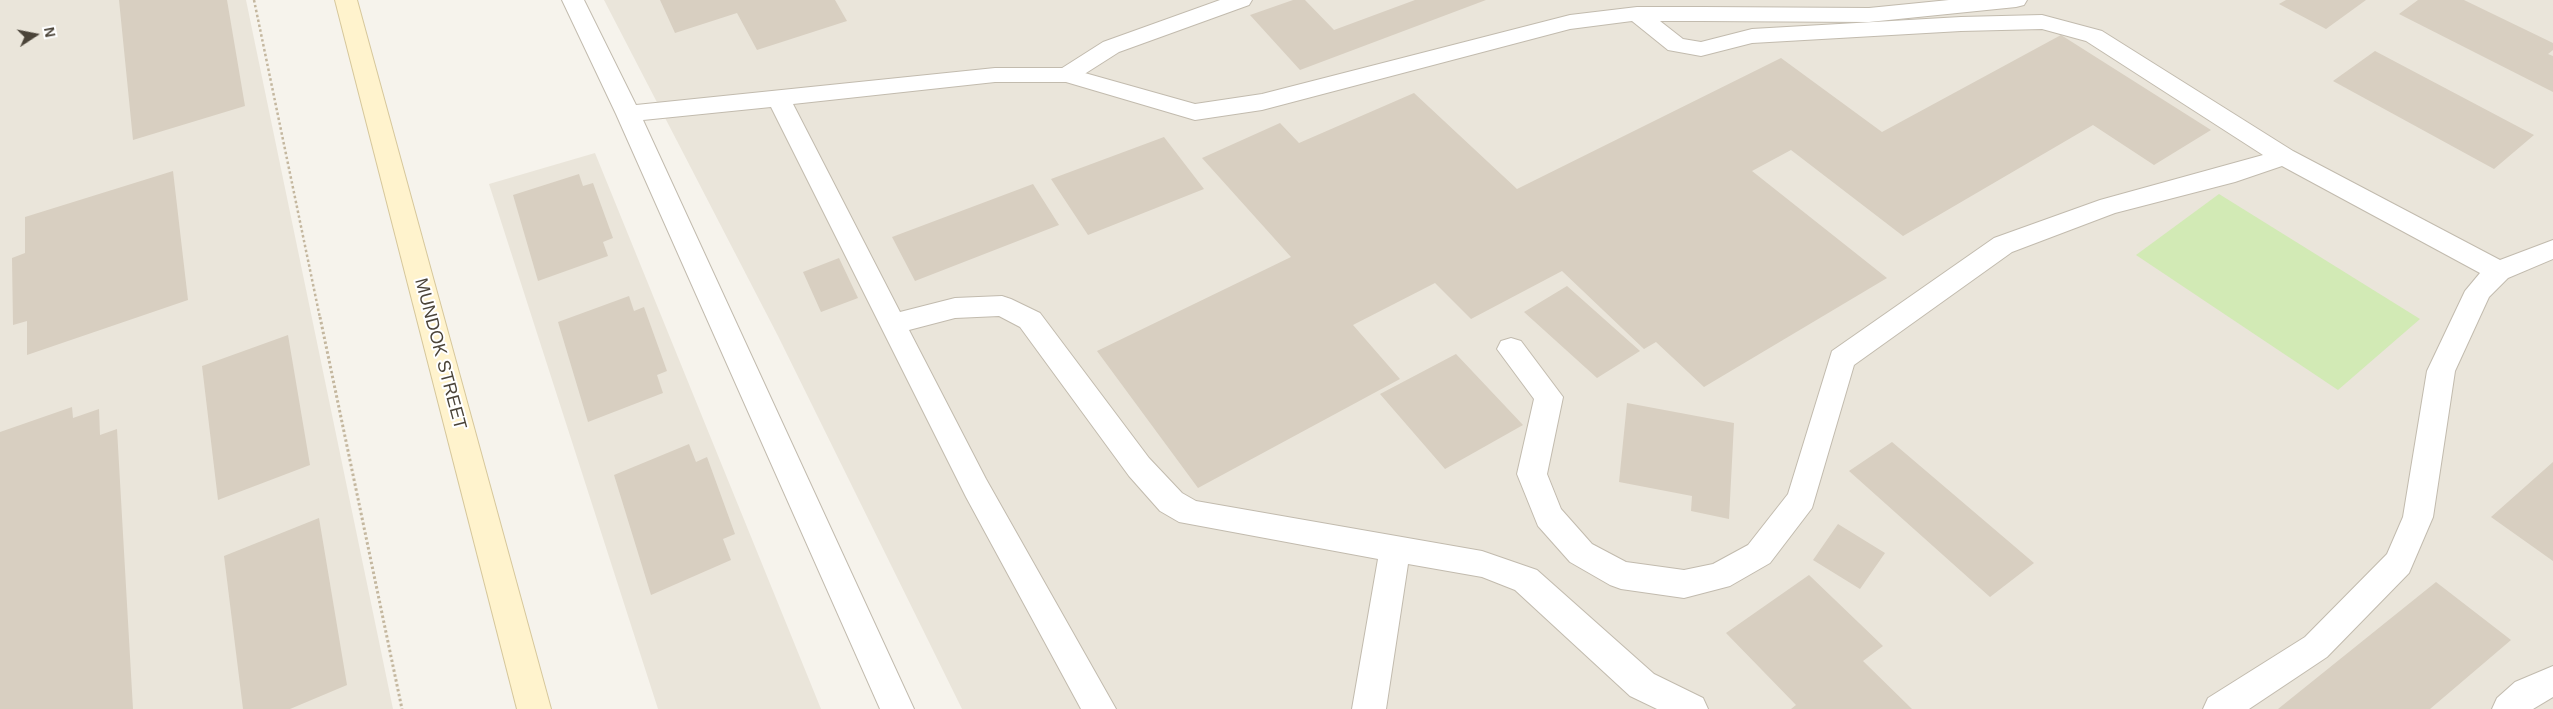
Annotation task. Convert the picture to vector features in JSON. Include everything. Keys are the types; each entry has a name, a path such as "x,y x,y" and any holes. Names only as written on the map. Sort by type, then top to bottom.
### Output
{"main road":[{"name":"MUNDOK STREET","path":"346,0 534,709"}],"street":[{"path":"573,0 628,114 897,709"},
{"path":"1067,75 1111,47 1242,0"},
{"path":"628,114 995,75 1067,75 1196,112 1262,102 1570,22 1637,14 1869,15 2016,0"},
{"path":"1637,14 1676,45 1700,49 1752,36 1962,24 2042,22 2094,36 2284,157 2499,271"},
{"path":"778,98 976,488 1099,709"},
{"path":"1512,349 1549,397 1532,474 1550,517 1581,553 1621,575 1684,584 1719,576 1759,554 1800,500 1842,359 2002,245 2109,206 2235,173 2284,157"},
{"path":"2220,709 2316,647 2398,563 2418,516 2441,372 2478,291 2499,271 2553,249"},
{"path":"892,324 955,308 1002,306 1030,320 1140,467 1171,502 1190,513 1482,564 1526,580 1642,685 1691,709"},
{"path":"1369,709 1395,549"},
{"path":"2509,709 2527,693 2553,681"}],"path":[{"path":"254,0 402,709"}],"shaded area":[{"path":"0,0 246,0 393,709 0,709"},
{"path":"604,0 2553,0 2553,709 962,709 778,336"},
{"path":"595,153 821,709 658,709 489,184"}],"green space":[{"path":"2219,194 2420,319 2338,390 2136,255"}],"building":[{"path":"119,0 227,0 245,106 133,140"},
{"path":"660,0 835,0 847,21 757,50 737,13 675,33"},
{"path":"1293,0 1305,0 1334,30 1415,0 1486,0 1300,70 1250,15"},
{"path":"2286,0 2366,0 2326,29 2279,4"},
{"path":"2418,0 2464,0 2553,43 2553,50 2548,54 2553,56 2553,92 2399,14"},
{"path":"2061,35 2211,130 2154,165 2093,125 1903,236 1791,150 1752,171 1887,278 1704,387 1656,342 1644,349 1562,271 1471,319 1435,283 1353,325 1400,379 1198,488 1097,351 1291,257 1202,158 1280,123 1299,143 1414,93 1517,189 1781,58 1882,132"},
{"path":"2375,51 2534,135 2494,169 2333,81"},
{"path":"1164,137 1204,189 1088,235 1051,179"},
{"path":"173,171 188,300 27,355 27,321 13,325 12,258 25,253 25,217"},
{"path":"579,174 583,186 593,183 613,238 603,242 608,256 538,281 513,195"},
{"path":"1033,184 1059,225 915,281 892,237"},
{"path":"839,258 858,298 821,312 803,272"},
{"path":"1567,286 1640,351 1597,378 1524,312"},
{"path":"629,296 634,311 644,307 667,371 657,375 663,393 588,422 558,322"},
{"path":"288,335 310,465 218,500 202,366"},
{"path":"1456,354 1523,425 1445,469 1380,394"},
{"path":"1627,403 1734,423 1729,519 1691,511 1692,496 1619,482"},
{"path":"72,407 73,418 99,409 100,435 117,429 133,709 0,709 0,432"},
{"path":"1892,442 2034,563 1990,597 1849,471"},
{"path":"689,444 696,462 707,457 735,534 723,539 731,560 651,595 614,475"},
{"path":"2553,462 2553,561 2491,517"},
{"path":"319,518 347,685 290,709 243,709 224,556"},
{"path":"1838,524 1885,553 1860,589 1813,560"},
{"path":"1809,575 1883,646 1863,661 1912,709 1791,709 1796,705 1726,633"},
{"path":"2436,582 2511,640 2430,709 2278,709"}]}
